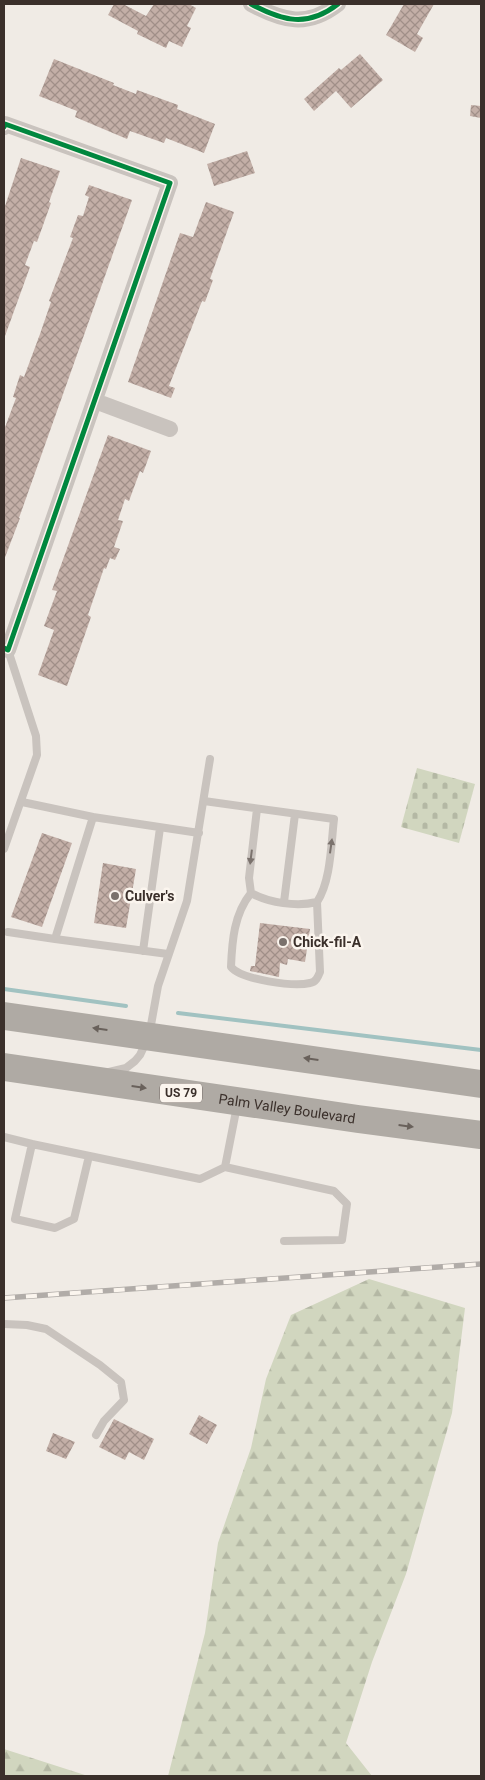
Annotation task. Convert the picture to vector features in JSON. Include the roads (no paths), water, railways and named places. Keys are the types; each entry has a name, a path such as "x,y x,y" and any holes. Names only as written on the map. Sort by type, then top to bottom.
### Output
{"highway":[{"path":"4,1016 481,1084"},
{"name":"Palm Valley Boulevard","path":"4,1067 238,1102 481,1135"}],"street":[{"path":"251,4 294,20 308,19 321,15 338,4"},
{"path":"4,126 4,124 170,183 95,401 6,649"},
{"path":"95,401 170,429"}],"lane":[{"path":"4,849 37,755 36,736 6,649"},
{"path":"98,1071 107,1072 126,1068 140,1056 149,1036 158,986 187,901 210,759"},
{"path":"204,801 257,808 294,814 334,819 323,893 317,902 320,972 317,980 311,983 292,983 250,978 235,972 231,967 236,919 241,906 251,893 249,878 257,808"},
{"path":"22,802 93,817 199,833"},
{"path":"284,902 294,814"},
{"path":"55,939 93,817"},
{"path":"143,951 160,828"},
{"path":"251,893 262,899 303,904 317,902"},
{"path":"8,932 168,954"},
{"path":"225,1167 238,1102"},
{"path":"4,1137 200,1179 225,1167 334,1191 347,1204 342,1240 284,1241"},
{"path":"32,1144 15,1220 55,1228 74,1220 89,1156"},
{"path":"4,1324 27,1325 46,1330 100,1365 121,1382 124,1400 104,1420 96,1435"}],"waterway":[{"path":"4,989 126,1006"},
{"path":"178,1013 481,1050"}],"railway":[{"path":"4,1298 481,1264"}],"place":[{"name":"Culver's","path":"115,896"},
{"name":"Chick-fil-A","path":"283,942"}]}
